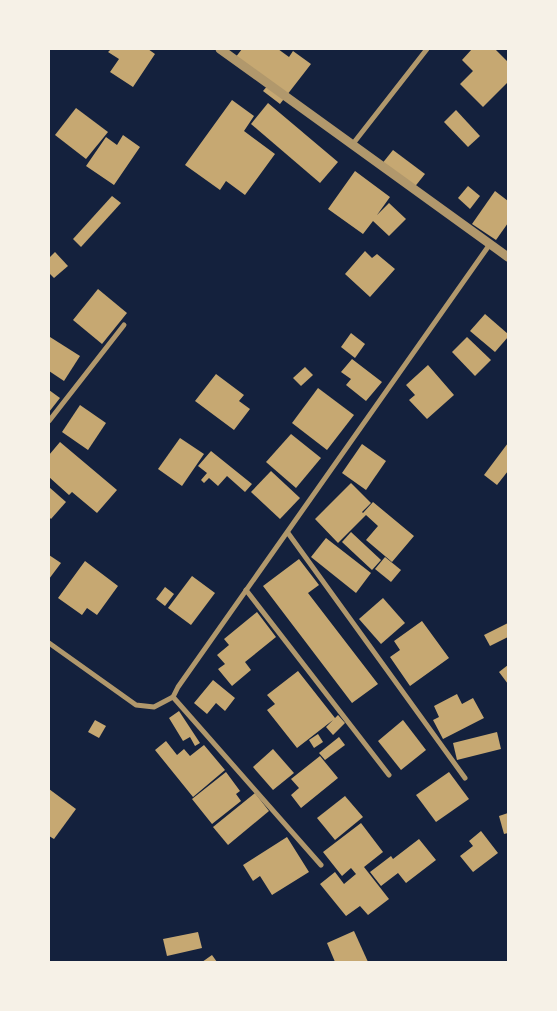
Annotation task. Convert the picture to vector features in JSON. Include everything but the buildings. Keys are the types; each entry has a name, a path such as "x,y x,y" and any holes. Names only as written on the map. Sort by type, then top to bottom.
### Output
{"street":[{"path":"220,49 508,257"},
{"path":"352,144 427,49"},
{"path":"49,643 136,705 154,707 173,697 178,687 490,244"},
{"path":"49,421 124,325"},
{"path":"288,533 465,778"},
{"path":"246,590 390,774"},
{"path":"173,697 320,865"}]}
